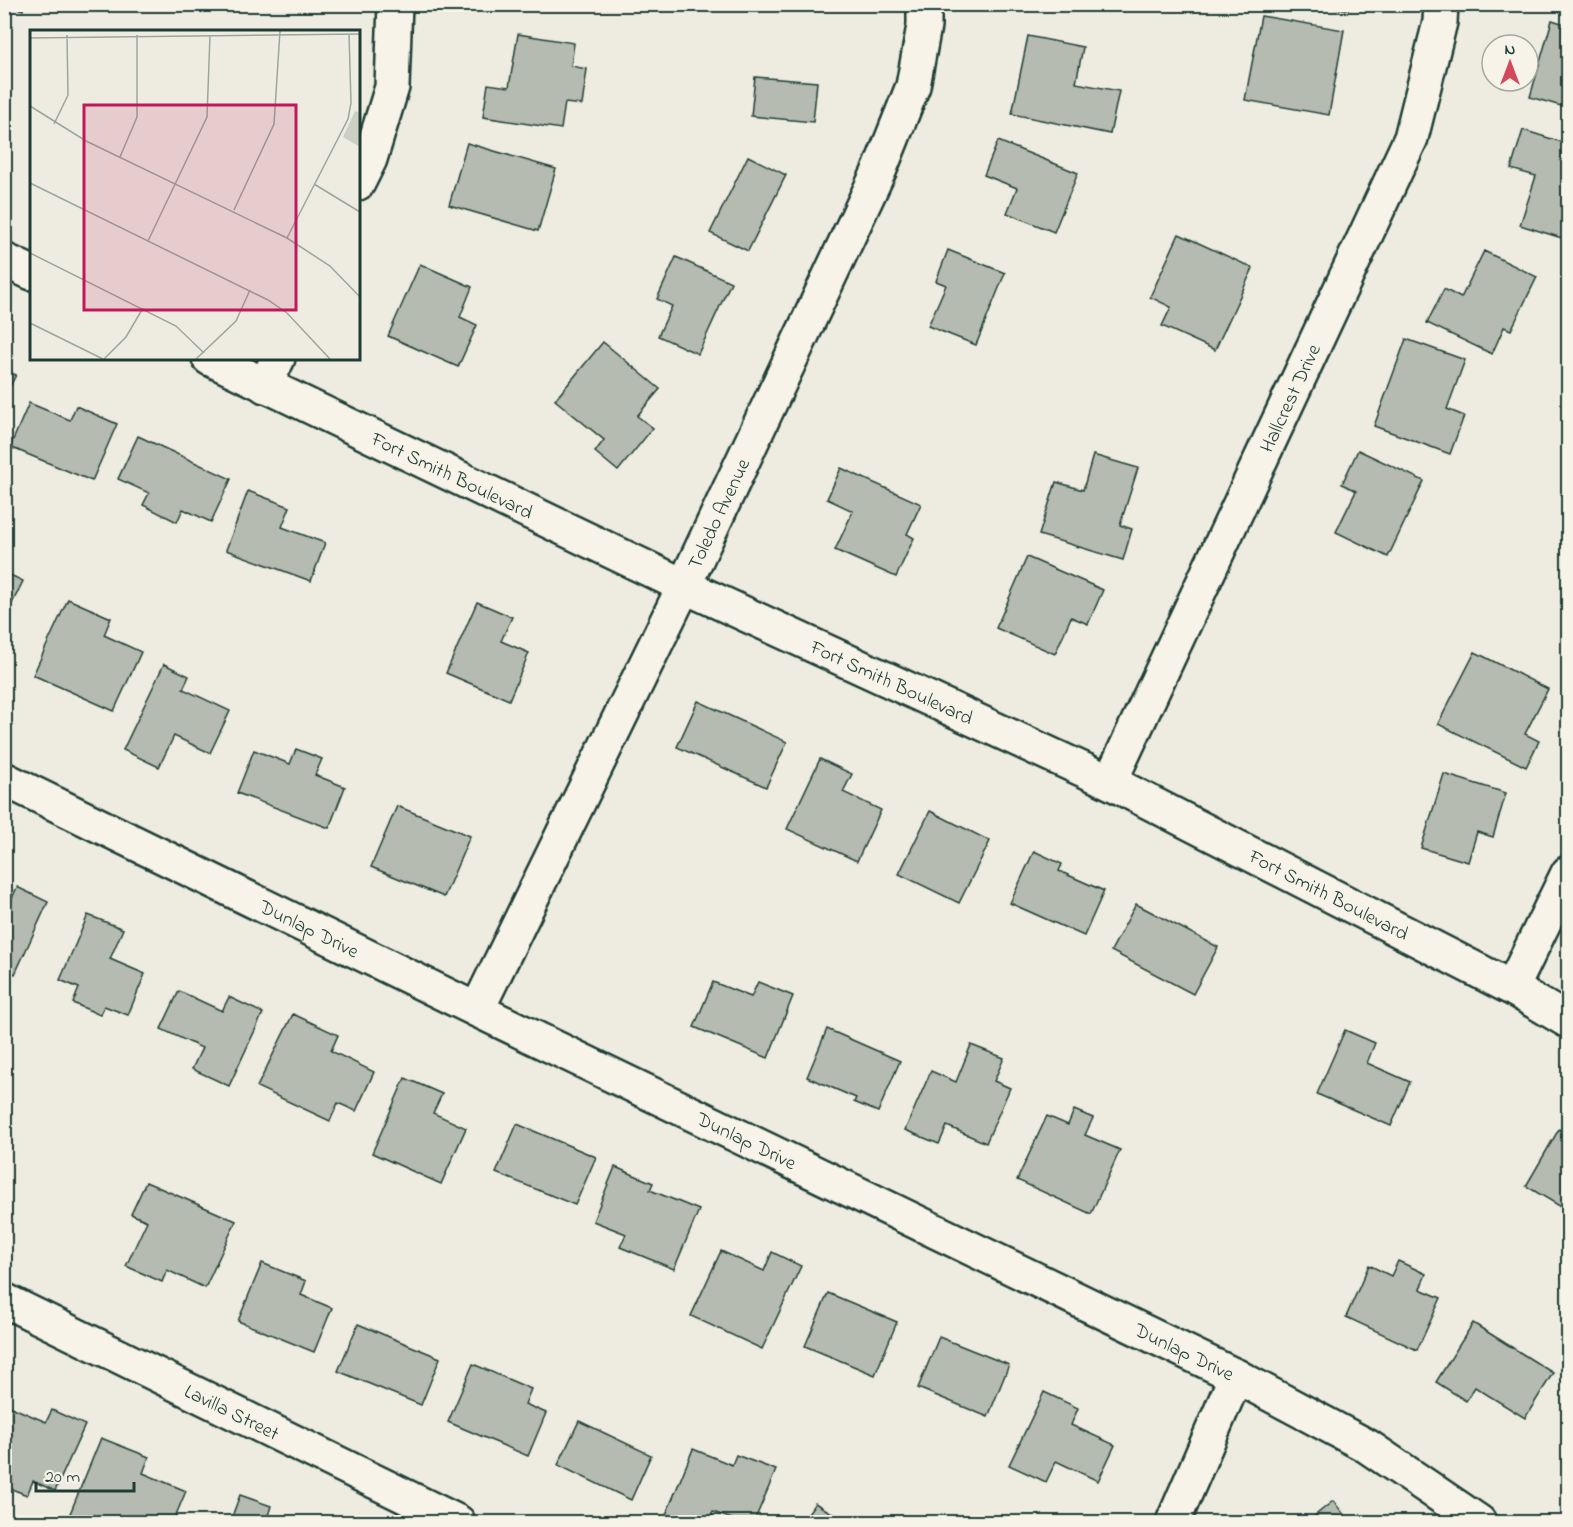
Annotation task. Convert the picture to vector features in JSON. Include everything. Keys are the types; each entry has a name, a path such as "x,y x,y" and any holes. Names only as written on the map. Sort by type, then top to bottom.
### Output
{"street":[{"path":"360,179 369,159 392,87 395,4"},
{"name":"Toledo Avenue","path":"477,1011 684,586 880,168 913,86 924,26 924,4"},
{"name":"Hallcrest Drive","path":"1110,782 1411,138 1440,22 1441,4"},
{"path":"4,260 30,272"},
{"name":"Fort Smith Boulevard","path":"218,360 271,372 684,586 1110,782 1512,988 1569,1021"},
{"name":"Dunlap Drive","path":"4,779 477,1011 1236,1376 1366,1446 1479,1522"},
{"path":"1512,988 1569,873"},
{"name":"Lavilla Street","path":"4,1300 442,1519"},
{"path":"1173,1522 1236,1376"}],"building":[{"path":"4,4 24,4 23,10"},
{"path":"1321,4 1349,4 1349,9 1321,8"},
{"path":"1261,16 1344,30 1329,115 1245,100"},
{"path":"1552,20 1568,25 1568,108 1530,97 1531,93 1540,93 1540,62"},
{"path":"518,34 574,43 571,66 587,69 582,105 565,103 561,129 483,117 488,84 509,87"},
{"path":"1028,36 1083,47 1076,83 1119,91 1110,134 1012,114"},
{"path":"755,77 817,82 813,122 751,116"},
{"path":"1523,130 1568,144 1568,227 1565,239 1520,225 1536,176 1511,169"},
{"path":"998,141 1078,173 1054,232 1007,213 1017,188 984,175"},
{"path":"467,143 556,169 538,231 449,205"},
{"path":"748,156 786,175 748,251 710,233"},
{"path":"1179,234 1253,268 1215,350 1162,326 1171,307 1150,297"},
{"path":"948,250 1005,273 976,345 928,326 946,285 936,281"},
{"path":"1484,251 1537,277 1511,330 1504,327 1492,354 1427,323 1444,289 1461,298"},
{"path":"676,257 731,282 698,354 658,336 672,306 657,299"},
{"path":"420,264 472,287 460,317 477,325 458,367 388,336"},
{"path":"1406,339 1465,360 1447,409 1464,416 1450,454 1374,426"},
{"path":"603,342 660,389 637,416 653,428 618,471 595,452 604,440 555,400"},
{"path":"4,370 16,375 4,398"},
{"path":"29,403 70,420 76,406 117,424 92,481 10,447"},
{"path":"138,436 231,479 211,522 183,509 177,522 143,505 149,493 118,479"},
{"path":"1358,450 1424,481 1388,557 1336,532 1356,491 1342,484"},
{"path":"1093,455 1138,468 1120,525 1132,529 1123,560 1039,535 1056,482 1083,490"},
{"path":"841,468 921,504 907,534 914,538 896,577 835,550 853,511 827,499"},
{"path":"248,491 290,507 282,527 325,543 311,581 226,550"},
{"path":"1027,557 1103,590 1088,624 1071,617 1055,654 996,628"},
{"path":"4,572 23,581 4,620"},
{"path":"68,599 111,618 104,635 141,652 114,711 33,675"},
{"path":"477,602 512,617 501,641 529,653 509,700 446,673"},
{"path":"1475,652 1548,689 1525,734 1539,741 1526,767 1438,724"},
{"path":"164,664 189,676 183,689 230,711 210,753 174,736 159,767 123,750"},
{"path":"698,701 787,742 766,787 677,747"},
{"path":"296,749 322,759 315,775 345,787 329,828 237,793 254,750 290,764"},
{"path":"820,759 852,774 843,792 881,810 857,861 787,829"},
{"path":"1444,774 1506,793 1493,837 1477,832 1468,862 1421,848"},
{"path":"397,806 470,836 444,897 371,867"},
{"path":"930,811 990,841 959,903 899,874"},
{"path":"1034,851 1062,864 1059,871 1104,891 1084,936 1010,903"},
{"path":"17,887 48,902 15,974 4,969 4,901 10,903"},
{"path":"1136,904 1218,947 1193,994 1111,951"},
{"path":"88,915 123,929 110,959 145,974 128,1015 104,1006 100,1015 73,1003 79,988 60,980"},
{"path":"713,982 751,997 758,982 793,996 768,1058 694,1027"},
{"path":"179,991 222,1011 229,997 263,1013 229,1086 192,1069 202,1048 161,1029"},
{"path":"293,1014 338,1035 331,1051 374,1072 356,1111 338,1103 330,1121 257,1087"},
{"path":"827,1029 900,1061 878,1112 854,1102 856,1098 807,1077"},
{"path":"1345,1030 1375,1043 1367,1063 1410,1082 1391,1126 1317,1094"},
{"path":"971,1045 1004,1058 994,1081 1010,1088 986,1143 947,1126 939,1144 905,1130 931,1071 956,1082"},
{"path":"405,1078 442,1094 433,1113 466,1128 441,1184 372,1153"},
{"path":"1074,1110 1093,1118 1085,1135 1120,1150 1091,1214 1017,1180 1047,1116 1068,1125"},
{"path":"517,1124 596,1157 575,1205 496,1173"},
{"path":"1559,1129 1568,1134 1568,1211 1526,1186"},
{"path":"615,1167 653,1183 650,1190 699,1210 674,1269 620,1247 626,1234 593,1221"},
{"path":"146,1182 236,1221 205,1288 167,1270 162,1282 126,1266 147,1221 131,1214"},
{"path":"721,1251 764,1271 772,1252 801,1266 762,1349 691,1316"},
{"path":"1398,1261 1426,1274 1420,1289 1441,1298 1417,1350 1346,1317 1369,1265 1391,1276"},
{"path":"262,1263 306,1281 301,1295 332,1308 314,1352 238,1321"},
{"path":"828,1293 897,1322 875,1375 805,1346"},
{"path":"1473,1323 1553,1373 1525,1418 1475,1387 1466,1401 1436,1382"},
{"path":"358,1324 440,1358 421,1405 338,1371"},
{"path":"939,1337 1009,1365 988,1417 918,1388"},
{"path":"473,1364 531,1389 525,1404 546,1413 528,1456 448,1422"},
{"path":"1044,1392 1078,1408 1071,1425 1115,1445 1098,1481 1056,1461 1046,1482 1009,1465"},
{"path":"4,1404 46,1422 52,1410 85,1425 55,1491 33,1481 27,1495 4,1486"},
{"path":"579,1421 651,1455 631,1500 558,1465"},
{"path":"101,1438 149,1457 143,1473 186,1491 173,1522 86,1522 69,1516"},
{"path":"693,1449 732,1465 736,1455 776,1470 754,1522 740,1522 713,1512 709,1522 663,1522"},
{"path":"240,1495 271,1506 267,1519 275,1522 230,1522"},
{"path":"1333,1501 1350,1522 1307,1522"},
{"path":"815,1503 847,1522 802,1522"}]}
